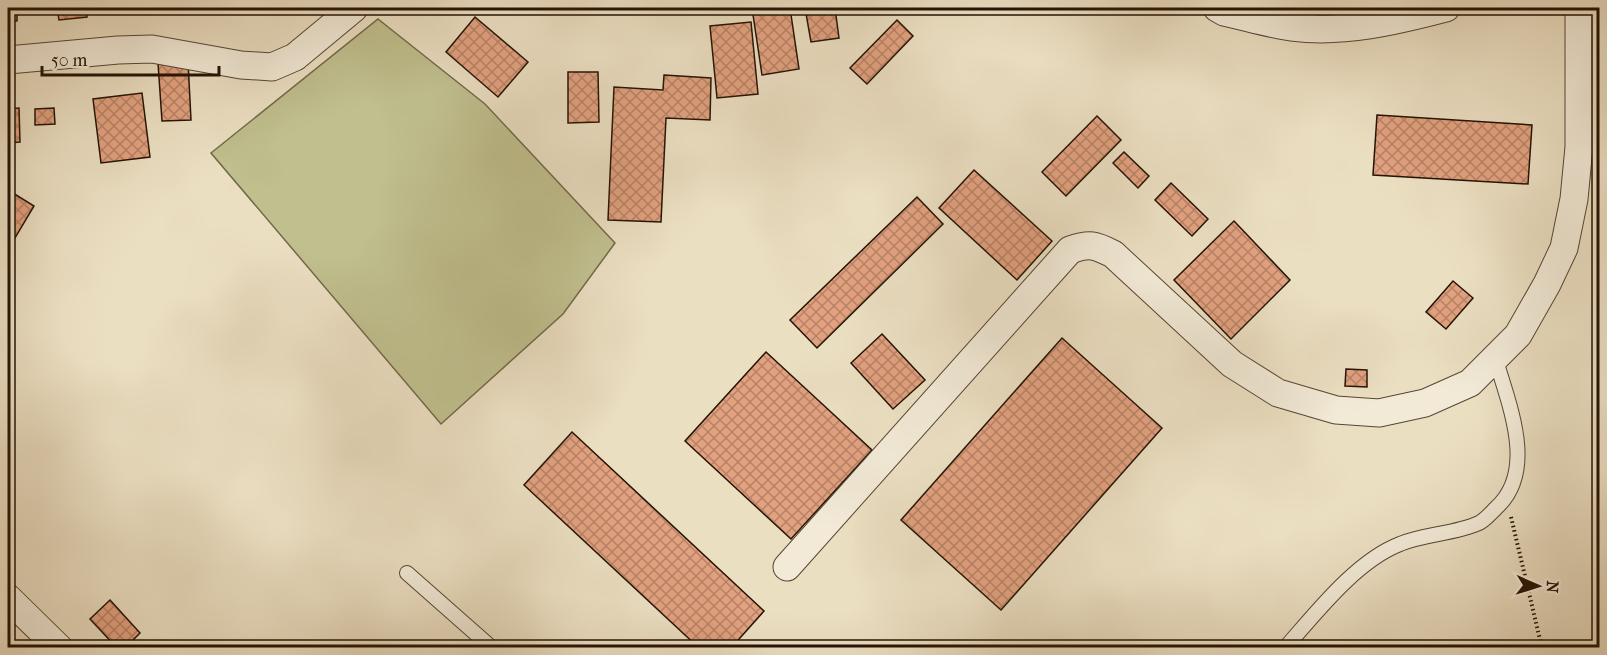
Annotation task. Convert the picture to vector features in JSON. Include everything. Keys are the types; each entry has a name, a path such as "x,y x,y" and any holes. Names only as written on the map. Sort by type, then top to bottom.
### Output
{"street":[{"path":"8,60 118,50 152,50 241,65 272,67 295,57 354,8"},
{"path":"1217,8 1224,12 1291,27 1329,30 1358,27 1446,8"},
{"path":"787,567 1070,250 1085,244 1098,246 1113,255 1232,363 1278,393 1336,410 1379,413 1425,403 1470,383 1518,335 1564,248 1574,199 1579,147 1579,8"},
{"path":"8,598 59,648"}],"lane":[{"path":"1285,648 1339,588 1376,557 1400,544 1481,522 1507,498 1516,477 1517,449 1512,418 1495,357"},
{"path":"407,573 492,648"}],"path":[{"path":"1507,498 1542,648"}],"shaded area":[{"path":"378,19 485,104 615,243 563,314 441,424 211,153"}],"building":[{"path":"8,8 17,8 17,21 8,20"},
{"path":"57,8 86,8 87,17 59,20"},
{"path":"752,8 790,8 799,69 762,75"},
{"path":"805,8 835,8 839,38 811,42"},
{"path":"475,17 528,62 498,97 446,52"},
{"path":"897,20 913,36 867,84 850,68"},
{"path":"751,22 758,94 717,98 710,26"},
{"path":"188,61 191,120 162,121 158,63"},
{"path":"568,72 598,72 599,122 568,123"},
{"path":"664,75 711,78 710,120 666,118 661,222 608,220 614,87 663,90"},
{"path":"142,93 150,157 101,163 93,99"},
{"path":"19,108 20,142 8,143 8,109"},
{"path":"54,108 55,124 35,125 35,109"},
{"path":"1377,115 1532,125 1528,184 1373,175"},
{"path":"1097,116 1121,140 1066,196 1042,172"},
{"path":"1124,152 1149,176 1138,188 1113,163"},
{"path":"974,170 1052,241 1017,280 939,208"},
{"path":"1171,183 1208,219 1192,236 1155,200"},
{"path":"8,190 34,206 12,243 8,240"},
{"path":"917,197 943,224 817,348 790,320"},
{"path":"1234,221 1290,280 1231,339 1174,280"},
{"path":"1453,281 1473,298 1446,329 1426,312"},
{"path":"882,334 925,380 893,409 851,363"},
{"path":"1062,338 1162,428 1001,610 901,520"},
{"path":"766,352 872,450 791,539 685,441"},
{"path":"1346,369 1367,370 1367,387 1345,386"},
{"path":"572,432 764,611 731,648 699,648 524,485"},
{"path":"110,600 140,633 125,648 117,648 90,619"}]}
